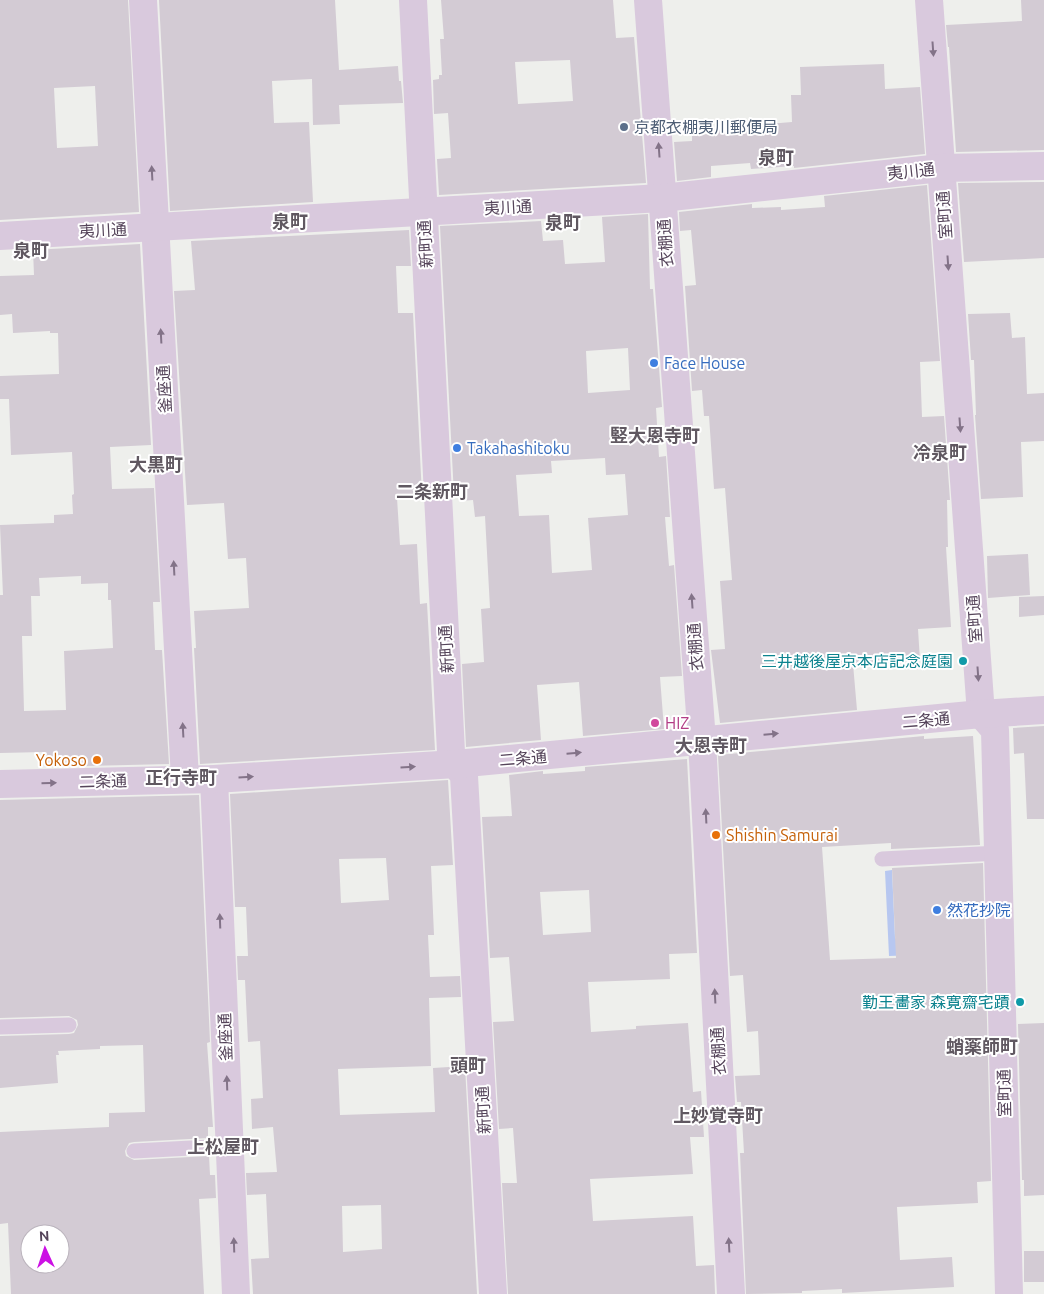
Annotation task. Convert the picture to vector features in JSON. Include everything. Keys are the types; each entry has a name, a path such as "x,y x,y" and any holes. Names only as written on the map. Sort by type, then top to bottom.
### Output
{"street":[{"name":"釜座通","path":"143,0 185,779"},
{"name":"新町通","path":"413,0 451,752 464,776 493,1294"},
{"name":"衣棚通","path":"648,0 702,741 731,1294"},
{"name":"室町通","path":"929,0 981,714 996,730 1009,1294"},
{"name":"夷川通","path":"0,236 662,198 941,168 1044,166"},
{"name":"二条通","path":"0,784 214,779 456,764 981,714 1044,710"},
{"name":"釜座通","path":"214,779 236,1294"}],"lane":[{"path":"882,859 999,853"},
{"path":"0,1027 69,1025"},
{"path":"134,1151 229,1146"}],"shaded area":[{"path":"892,870 895,938 915,955 889,956 885,871"}],"building":[{"path":"0,0 128,0 139,212 0,220","holes":["95,86 98,146 57,148 54,88"]},
{"path":"159,0 335,0 339,70 398,66 403,103 339,105 340,124 313,125 312,79 272,81 274,123 309,122 313,202 170,211"},
{"path":"441,0 613,0 616,38 634,37 646,183 439,195 437,159 451,158 448,113 434,114 433,80 439,79 439,75 442,75 440,39 444,39","holes":["570,60 573,101 518,104 515,62"]},
{"path":"1021,0 1044,0 1044,150 956,152 946,25 1022,21"},
{"path":"884,64 885,89 920,87 925,154 794,168 794,166 751,169 750,163 711,166 711,177 677,181 674,142 692,141 692,135 711,134 710,129 792,122 791,95 801,95 800,67"},
{"path":"1044,182 1044,258 964,262 958,183"},
{"path":"927,185 940,361 920,362 922,417 944,416 950,500 947,500 948,547 946,547 951,627 918,629 920,661 853,664 857,710 720,723 711,650 725,649 720,581 732,580 725,488 714,489 709,416 704,416 702,390 692,391 685,286 696,285 691,230 680,231 679,212 752,204 752,208 781,207 781,210 825,207 824,196"},
{"path":"648,214 650,289 653,289 662,407 656,408 659,457 666,456 670,517 665,517 669,566 674,565 682,676 660,677 664,729 583,736 579,682 537,685 541,740 466,747 462,664 484,662 481,609 490,608 485,516 475,517 473,500 459,501 459,494 454,495 440,226 541,221 543,241 563,240 565,264 605,262 602,217","holes":["628,348 630,390 588,393 586,351","605,458 606,475 625,474 628,515 588,518 592,570 552,573 549,515 519,516 516,475 552,473 551,461"]},
{"path":"409,230 411,266 396,266 398,313 413,313 422,496 397,498 400,545 417,544 420,604 427,603 435,750 200,764 194,611 249,608 246,558 228,559 224,503 187,505 174,291 195,290 191,241"},
{"path":"140,244 151,445 110,447 112,489 154,488 160,602 153,602 155,650 162,650 169,764 45,767 44,752 0,753 0,595 3,595 0,525 54,523 54,515 73,514 72,452 11,455 9,399 0,399 0,376 59,374 58,333 50,333 50,331 13,333 12,314 0,315 0,276 34,275 33,250","holes":["81,576 81,584 108,583 108,600 111,600 113,648 64,651 66,710 24,711 22,636 32,636 31,596 40,596 39,578"]},
{"path":"1010,313 1012,338 1025,337 1027,394 1044,393 1044,441 1021,442 1023,497 981,499 975,415 974,360 971,360 968,314"},
{"path":"1028,554 1030,595 988,598 987,556"},
{"path":"1044,596 1044,615 1019,617 1019,597"},
{"path":"1044,726 1044,819 1027,819 1024,753 1014,754 1013,728"},
{"path":"924,736 924,739 973,736 980,845 891,849 891,843 822,847 830,960 896,958 892,868 983,863 991,1181 977,1182 978,1203 897,1207 900,1260 952,1257 954,1287 842,1293 842,1289 802,1291 802,1293 746,1294 740,1153 744,1153 741,1102 737,1102 735,1076 760,1075 758,1031 747,1032 743,975 730,976 718,755"},
{"path":"687,759 697,953 669,954 670,979 588,982 591,1032 636,1029 636,1026 688,1023 693,1092 701,1091 704,1137 690,1137 693,1174 590,1179 593,1221 693,1216 696,1266 714,1265 715,1294 508,1294 502,1183 517,1183 513,1128 499,1129 493,1022 514,1021 509,957 490,958 482,817 512,816 509,775 543,771 543,774 585,771 585,767","holes":["589,890 591,932 543,935 540,892"]},
{"path":"448,780 453,865 431,866 434,935 428,935 430,977 460,976 461,997 429,998 431,1066 338,1069 340,1115 435,1112 433,1068 465,1066 477,1294 253,1294 251,1259 269,1258 266,1194 247,1195 246,1173 277,1172 273,1127 252,1129 251,1099 263,1098 260,1041 248,1042 245,980 238,980 237,956 248,956 246,907 235,907 230,794","holes":["386,858 389,900 341,903 339,859","381,1205 382,1249 343,1252 342,1206"]},
{"path":"199,795 210,1042 207,1043 213,1127 208,1127 208,1138 134,1142 129,1143 125,1151 126,1156 134,1160 209,1156 210,1175 215,1175 216,1198 199,1199 204,1294 11,1294 8,1223 0,1224 0,1132 109,1127 109,1113 145,1112 143,1045 100,1046 100,1049 58,1051 59,1055 56,1055 58,1083 0,1088 0,1036 69,1034 74,1033 78,1025 77,1020 69,1016 0,1018 0,800"},
{"path":"1044,1023 1044,1195 1024,1196 1018,1024"},
{"path":"1024,1251 1044,1251 1044,1282 1024,1282"}],"place":[{"name":"京都衣棚夷川郵便局","path":"624,127"},
{"name":"Face House","path":"654,363"},
{"name":"Takahashitoku","path":"457,448"},
{"name":"三井越後屋京本店記念庭園","path":"963,661"},
{"name":"HIZ","path":"655,723"},
{"name":"Yokoso","path":"97,760"},
{"name":"Shishin Samurai","path":"716,835"},
{"name":"然花抄院","path":"937,910"},
{"name":"勤王畵家 森寛齋宅蹟","path":"1020,1002"}],"district":[{"name":"泉町","path":"776,157"},
{"name":"泉町","path":"290,221"},
{"name":"泉町","path":"563,222"},
{"name":"泉町","path":"31,250"},
{"name":"竪大恩寺町","path":"655,435"},
{"name":"冷泉町","path":"940,452"},
{"name":"大黒町","path":"156,464"},
{"name":"二条新町","path":"432,491"},
{"name":"大恩寺町","path":"711,745"},
{"name":"正行寺町","path":"181,777"},
{"name":"蛸薬師町","path":"982,1046"},
{"name":"頭町","path":"468,1065"},
{"name":"上妙覚寺町","path":"718,1115"},
{"name":"上松屋町","path":"223,1146"}]}
